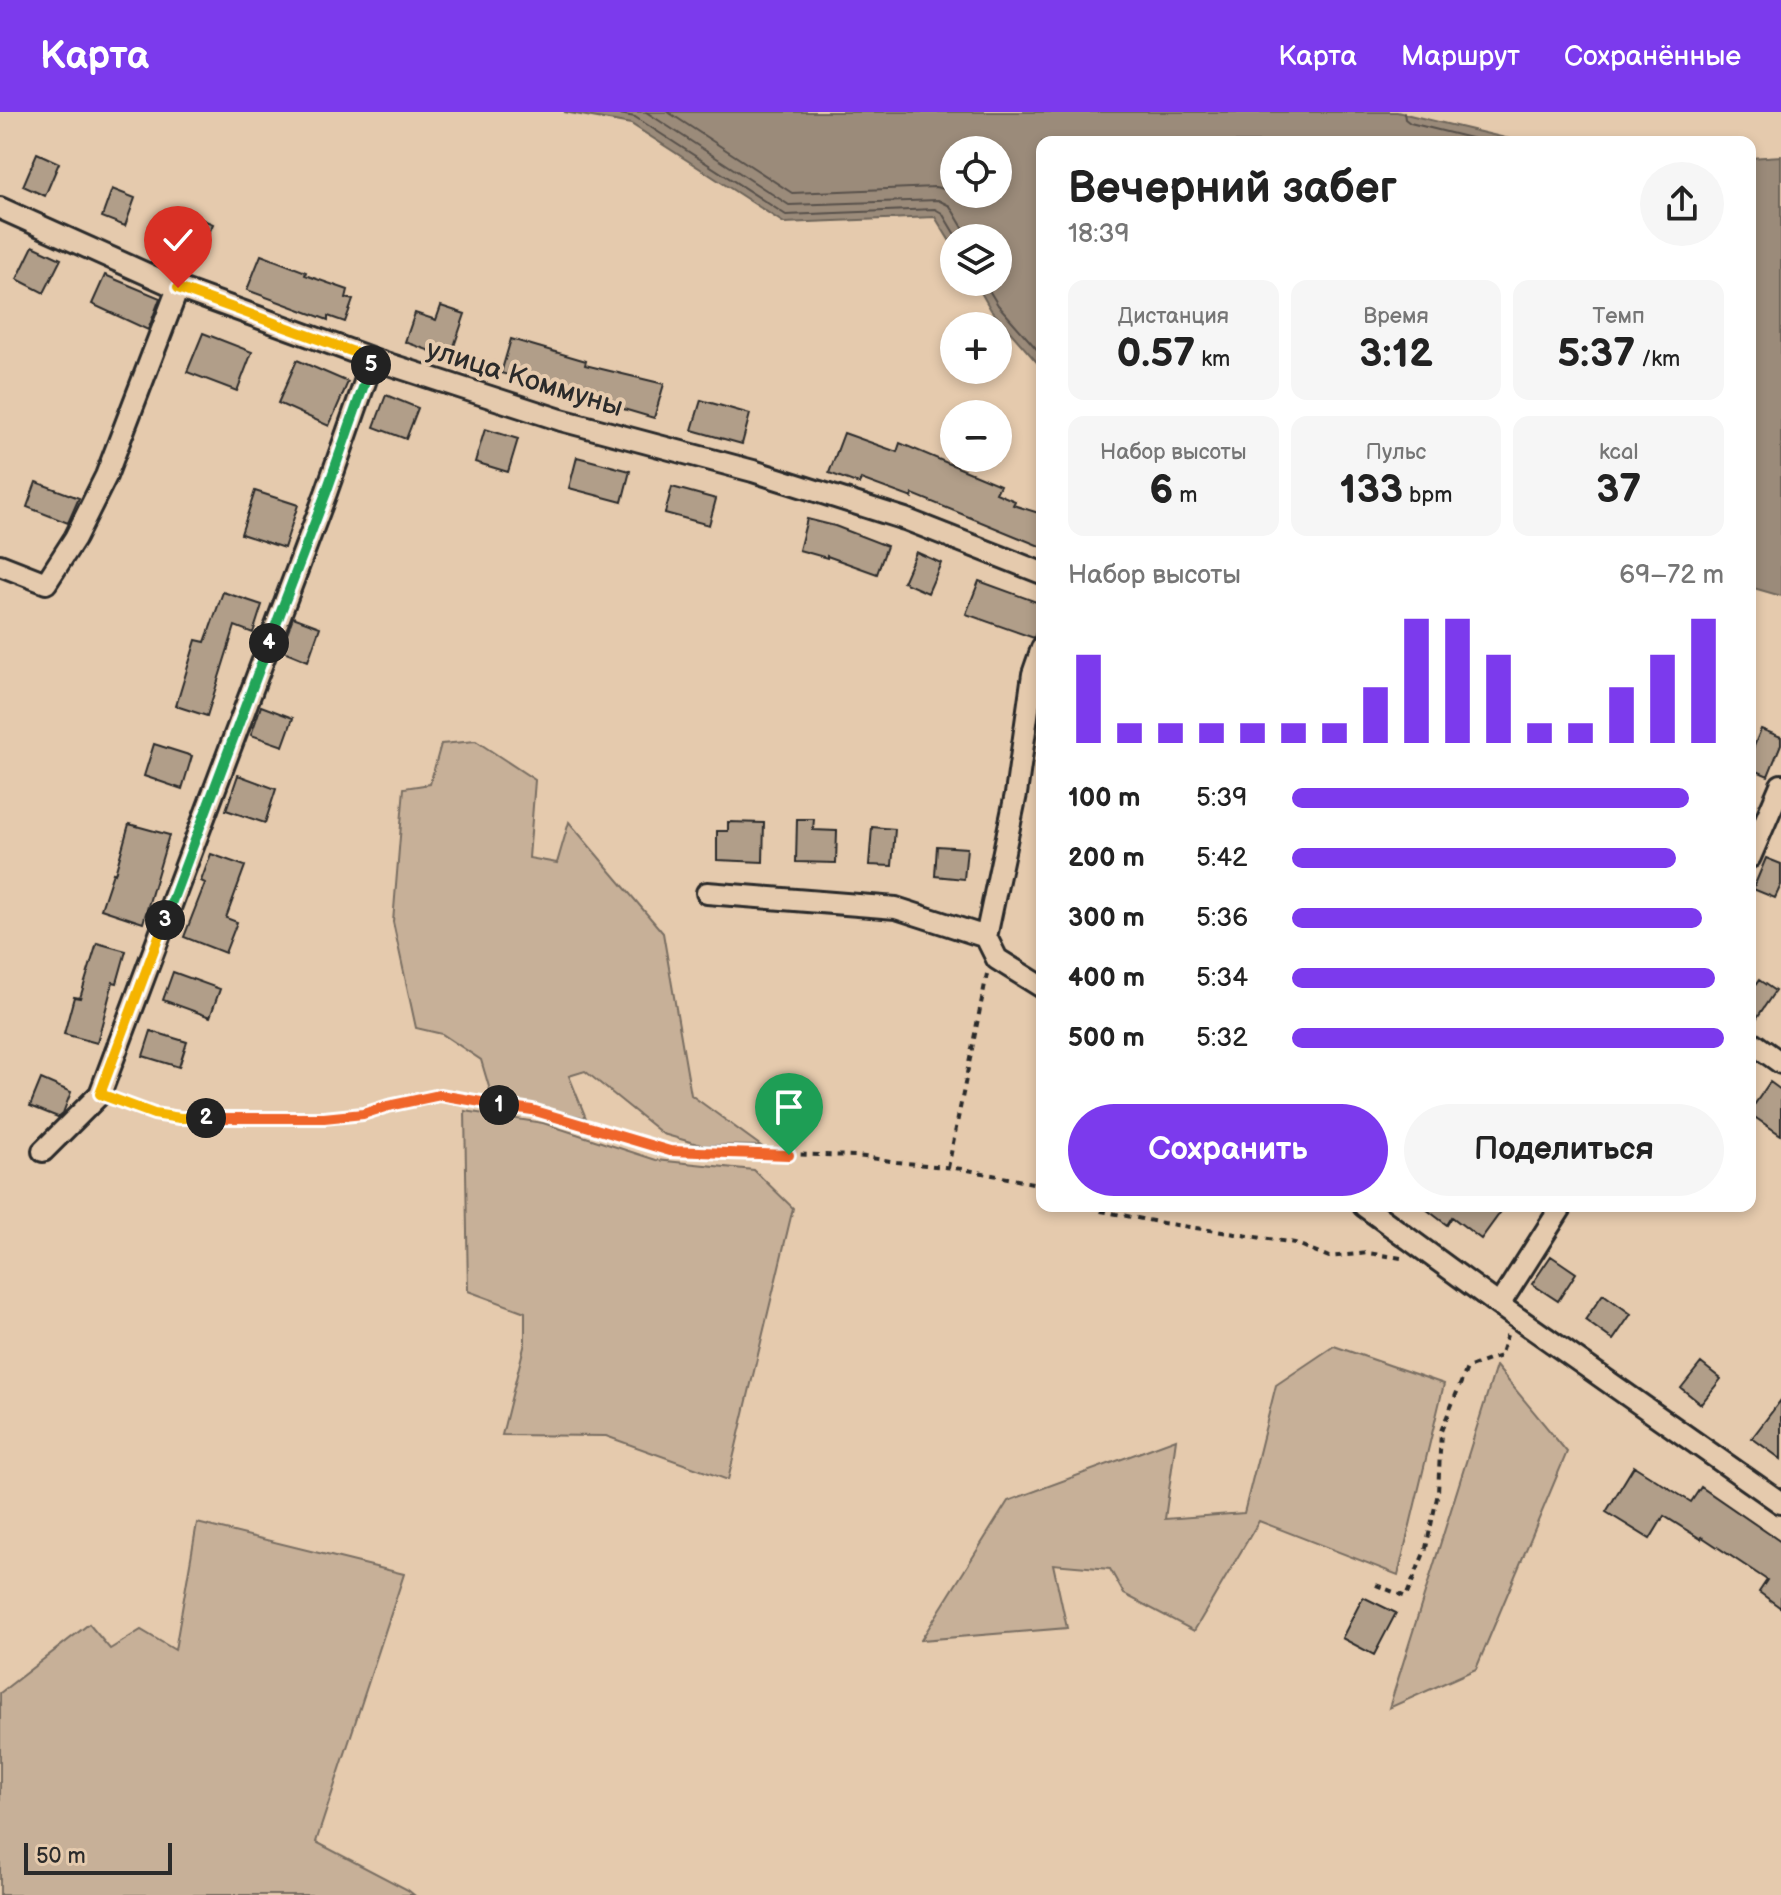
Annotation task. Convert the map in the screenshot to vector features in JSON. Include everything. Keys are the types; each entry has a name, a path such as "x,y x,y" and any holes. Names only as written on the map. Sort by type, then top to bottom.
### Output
{"street":[{"name":"улица Коммуны","path":"0,208 178,288 373,359 561,420 753,471 905,519 1036,571"},
{"path":"0,565 46,583 75,538 106,476 178,288"},
{"path":"43,1151 100,1094 326,493 373,359"},
{"path":"1036,665 1016,794 986,937 997,959 1036,983"},
{"path":"1756,843 1781,785"},
{"path":"707,893 896,908 986,937"},
{"path":"1756,1045 1781,1063"},
{"path":"1372,1212 1781,1503"},
{"path":"1506,1310 1559,1212"}],"path":[{"path":"948,1168 988,972 997,959"},
{"path":"100,1094 154,1114 180,1118 324,1118 363,1114 440,1095 532,1110 670,1151 858,1156 1036,1184"},
{"path":"1106,1212 1295,1243 1329,1257 1368,1253 1444,1265"},
{"path":"1376,1585 1406,1597 1426,1548 1438,1493 1441,1431 1467,1368 1500,1356 1506,1310"}],"shaded area":[{"path":"476,741 535,780 529,858 557,863 569,822 663,933 691,1095 761,1146 701,1145 663,1134 585,1071 569,1076 586,1118 492,1097 481,1060 442,1034 416,1028 393,922 404,788 430,784 441,744"},
{"path":"465,1111 543,1123 656,1160 754,1170 793,1208 728,1480 606,1436 502,1435 525,1343 525,1312 468,1291"},
{"path":"1334,1346 1444,1384 1398,1575 1259,1521 1194,1631 1124,1594 1110,1569 1053,1564 1067,1628 921,1640 1008,1501 1176,1439 1165,1519 1244,1513 1276,1385"},
{"path":"1496,1366 1567,1452 1476,1669 1389,1708"},
{"path":"197,1523 404,1574 316,1842 414,1895 0,1895 0,1693 89,1624 110,1649 141,1630 175,1650"}],"water":[{"path":"564,112 1397,112 1497,136 1036,136 1036,361 1012,334 1012,312 993,312 983,296 1012,296 1012,224 940,225 935,217 784,223 631,124"},
{"path":"1781,156 1781,596 1756,589 1756,158"}],"building":[{"path":"37,153 59,163 45,196 23,186"},
{"path":"112,189 135,198 125,226 102,217"},
{"path":"187,213 213,224 200,254 174,242"},
{"path":"33,246 61,259 44,293 17,279"},
{"path":"261,255 348,290 346,298 353,300 345,322 328,316 328,320 247,290"},
{"path":"105,275 160,298 148,330 92,304"},
{"path":"441,306 465,314 450,358 405,342 415,313 436,320"},
{"path":"203,333 252,352 237,391 187,372"},
{"path":"511,339 586,361 585,365 664,384 654,418 501,373"},
{"path":"297,360 348,382 329,426 278,403"},
{"path":"386,395 418,408 406,439 374,427"},
{"path":"701,400 750,414 742,444 692,430"},
{"path":"485,429 518,439 508,472 475,462"},
{"path":"844,433 897,452 900,443 940,460 940,472 969,472 1000,485 996,493 1015,501 1013,505 1036,512 1036,545 913,494 912,498 861,479 859,484 829,473"},
{"path":"577,457 630,471 622,502 569,488"},
{"path":"36,482 79,498 68,523 27,507"},
{"path":"672,487 716,499 709,525 665,513"},
{"path":"255,491 298,505 284,548 241,534"},
{"path":"807,519 887,546 877,574 827,556 799,550"},
{"path":"916,552 941,563 928,593 903,582"},
{"path":"979,581 1036,602 1036,632 1034,638 966,614"},
{"path":"223,592 262,605 253,633 235,626 207,716 176,706 196,640 205,642"},
{"path":"293,617 320,627 308,661 281,650"},
{"path":"261,706 293,718 283,746 251,735"},
{"path":"1761,729 1781,737 1768,776 1756,771 1756,741"},
{"path":"154,744 192,756 182,789 144,776"},
{"path":"238,775 276,789 265,823 226,810"},
{"path":"797,819 814,819 813,830 837,831 836,863 796,862"},
{"path":"728,822 764,823 763,862 717,860 717,831 728,831"},
{"path":"129,824 169,835 143,923 101,909"},
{"path":"872,827 895,829 892,866 869,865"},
{"path":"937,846 967,848 964,879 935,876"},
{"path":"211,854 245,866 226,918 237,922 225,953 184,937 205,883 201,881"},
{"path":"1766,858 1781,864 1781,885 1775,898 1756,890 1756,882"},
{"path":"97,943 126,951 117,983 113,982 97,1043 64,1034 74,997 80,998"},
{"path":"173,972 220,989 210,1017 163,1000"},
{"path":"1759,980 1775,991 1756,1019 1756,984"},
{"path":"151,1031 187,1042 179,1067 143,1056"},
{"path":"41,1079 71,1092 63,1113 58,1117 30,1106"},
{"path":"1770,1082 1781,1090 1781,1135 1756,1118 1756,1102"},
{"path":"1430,1212 1501,1212 1481,1239 1452,1217 1447,1225"},
{"path":"1551,1256 1576,1273 1558,1301 1532,1284"},
{"path":"1603,1294 1631,1314 1613,1340 1585,1320"},
{"path":"1701,1363 1721,1379 1701,1404 1681,1388"},
{"path":"1781,1400 1781,1459 1752,1438"},
{"path":"1634,1466 1691,1502 1701,1487 1781,1542 1781,1608 1759,1592 1767,1580 1664,1516 1650,1539 1606,1512"},
{"path":"1363,1597 1396,1613 1374,1655 1342,1638"}],"route":[{"path":"178,288 373,359 326,493 100,1094 154,1114 180,1118 324,1118 363,1114 440,1095 532,1110 670,1151 789,1155"}]}
